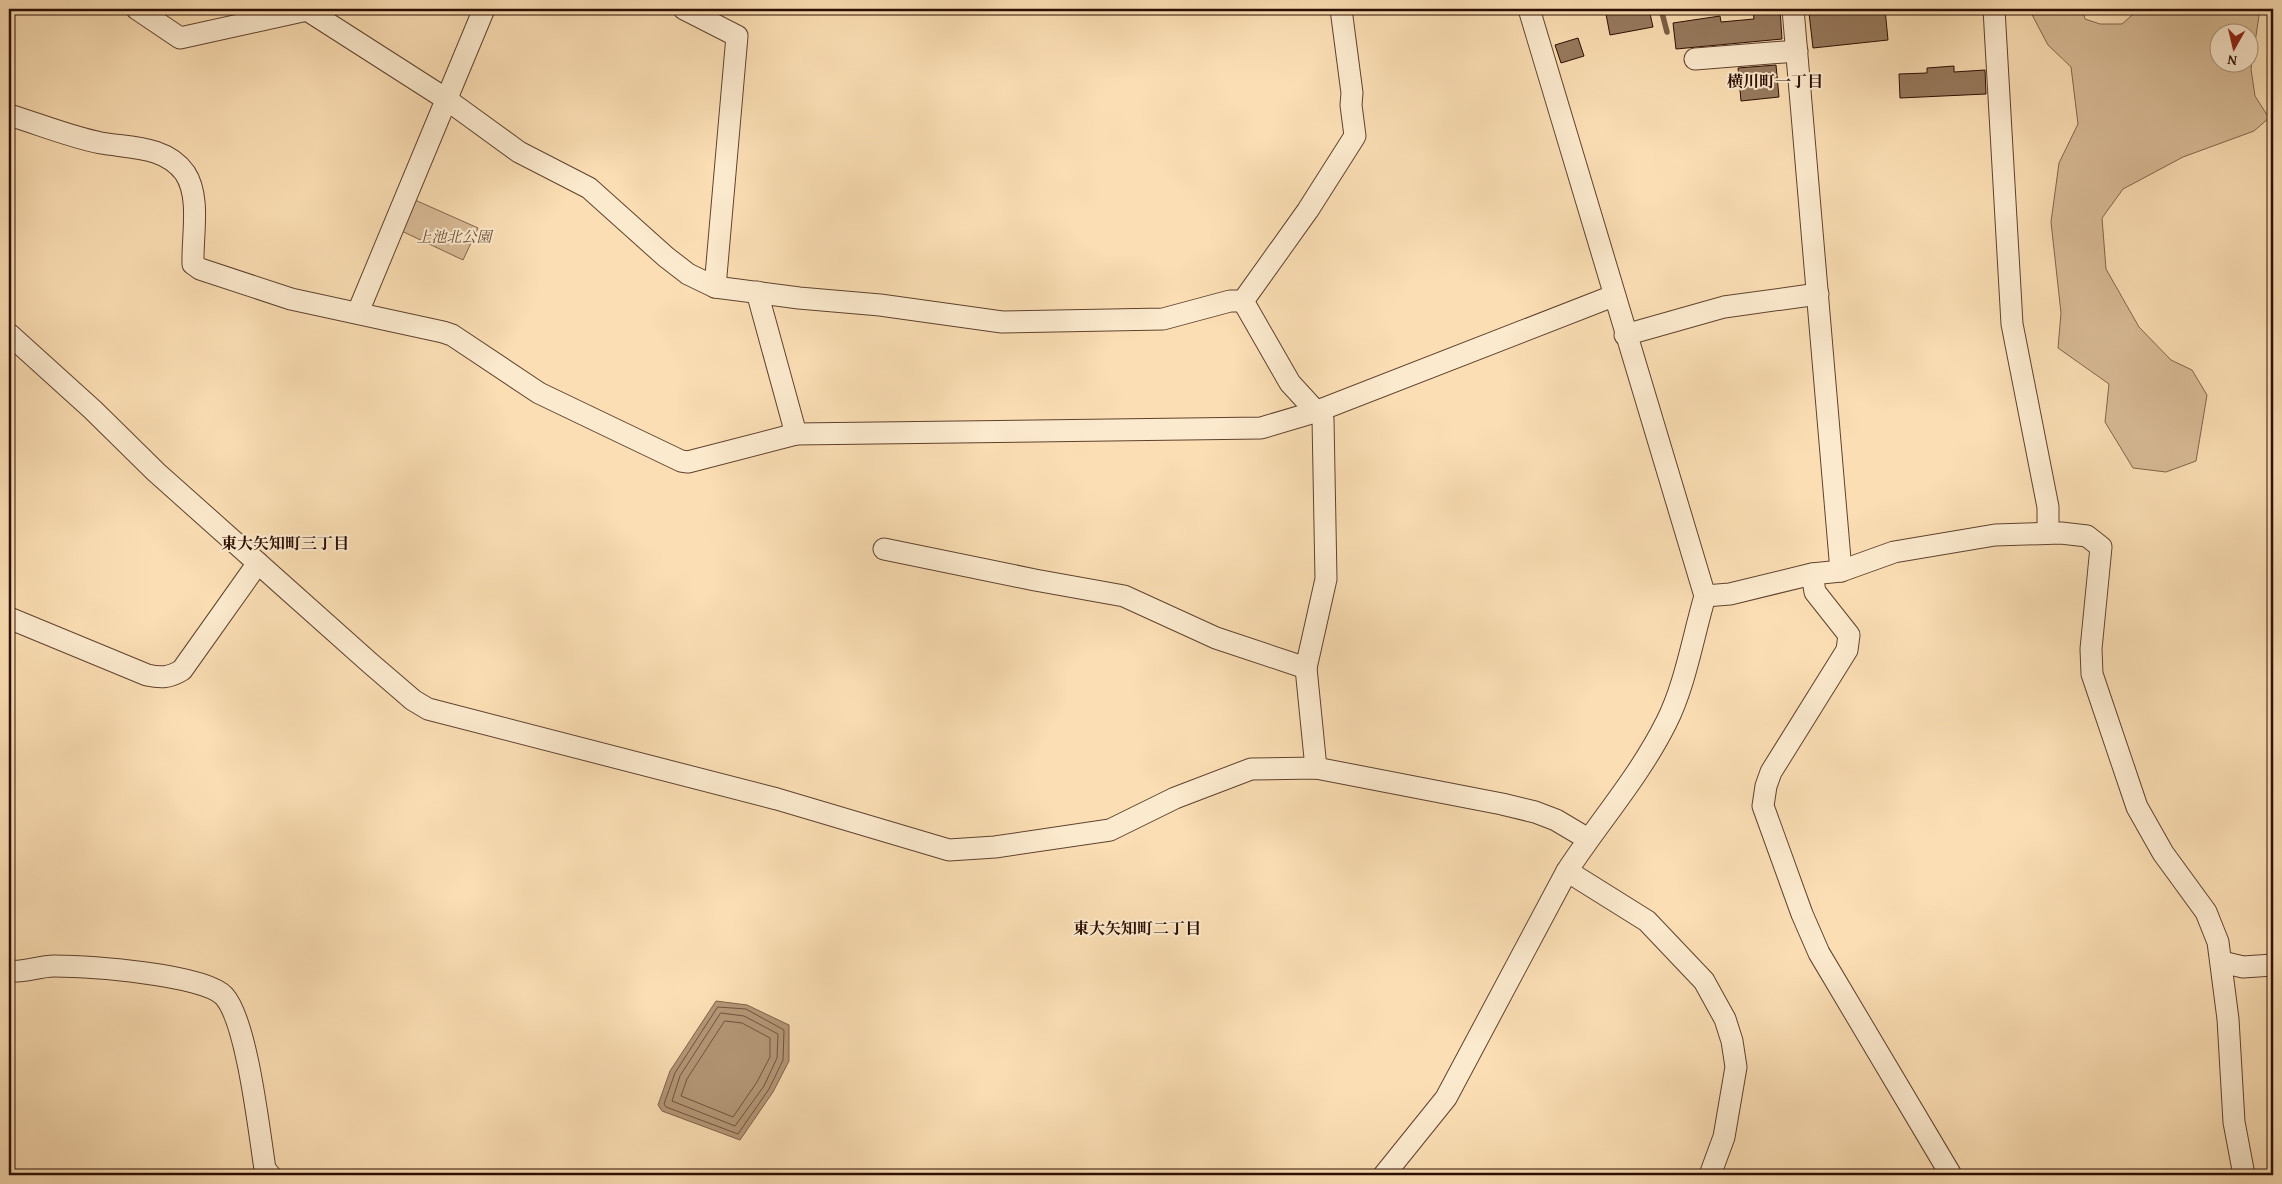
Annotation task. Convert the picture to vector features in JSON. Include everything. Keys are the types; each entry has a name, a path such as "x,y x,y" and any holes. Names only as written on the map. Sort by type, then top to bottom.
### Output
{"street":[{"path":"137,9 180,38 307,10 446,99 519,152 589,188 666,257 688,274 715,287 880,305 1002,322 1163,319 1230,301 1243,301"},
{"path":"358,312 484,9"},
{"path":"684,9 738,36 715,287"},
{"path":"1243,301 1308,210 1355,136 1351,105 1352,93 1341,9"},
{"path":"1384,1175 1446,1098 1567,872 1588,839 1605,819 1630,782 1666,723 1678,693 1704,596 1529,9"},
{"path":"1793,9 1841,570"},
{"path":"1994,9 2012,324 2048,507 2048,533"},
{"path":"1695,59 1797,52"},
{"path":"9,115 101,143 128,146 171,158 185,174 194,199 193,264 207,271 291,299 358,312 452,335 539,392 681,461 688,462 796,434 1261,428 1315,412 1613,296"},
{"path":"758,292 796,434"},
{"path":"1626,335 1724,307 1818,294"},
{"path":"1243,301 1290,383 1323,419 1326,580 1306,668 1316,768"},
{"path":"9,334 93,410 156,472 377,669 413,700 428,709 778,799 949,850 995,847 1110,830 1175,798 1251,768 1316,768 1535,812 1556,820 1588,839"},
{"path":"1704,596 1730,594 1812,574 1841,570 1894,552 1995,535 2048,533 2087,536 2101,547 2090,662 2095,687 2137,807 2163,853 2206,912 2214,927 2222,962 2228,1019 2234,1122 2244,1175"},
{"path":"884,548 1035,580 1124,596 1216,638 1306,668"},
{"path":"9,618 147,675 162,678 172,676 182,670 258,563"},
{"path":"1812,574 1815,592 1849,635 1847,650 1771,772 1766,786 1763,806 1802,914 1819,953 1950,1175"},
{"path":"1567,872 1647,921 1704,982 1725,1019 1732,1041 1736,1067 1724,1137 1710,1175"},
{"path":"2222,962 2243,967 2273,965"},
{"path":"9,971 52,966 154,974 188,979 224,995 236,1015 265,1169 270,1175"}],"green space":[{"path":"2029,9 2082,9 2085,19 2100,24 2122,24 2139,9 2260,9 2258,22 2210,22 2210,72 2251,72 2255,96 2269,118 2254,131 2183,157 2123,189 2102,218 2106,269 2139,327 2171,360 2192,370 2207,395 2196,461 2166,472 2133,468 2105,422 2109,384 2058,348 2061,313 2051,222 2059,163 2078,124 2071,67 2048,45"},
{"name":"上池北公園","path":"406,196 478,228 463,260 393,227"}],"water":[{"path":"716,1001 747,1005 789,1025 789,1061 773,1092 740,1140 662,1111 658,1105 670,1071"}],"building":[{"path":"1605,9 1649,9 1653,27 1610,35"},
{"path":"1780,9 1782,39 1676,49 1673,23 1720,16 1721,22 1754,19 1753,11"},
{"path":"1851,9 1885,9 1888,40 1813,48 1809,13"},
{"path":"1578,38 1584,56 1561,63 1555,45"},
{"path":"1776,65 1779,97 1741,101 1738,68"},
{"path":"1954,66 1954,72 1985,70 1986,94 1900,98 1899,74 1927,73 1927,68"}],"waterway":[{"path":"1661,9 1667,32"}],"district":[{"name":"横川町一丁目","path":"1775,81"},
{"name":"東大矢知町三丁目","path":"285,543"},
{"name":"東大矢知町二丁目","path":"1137,928"}]}
